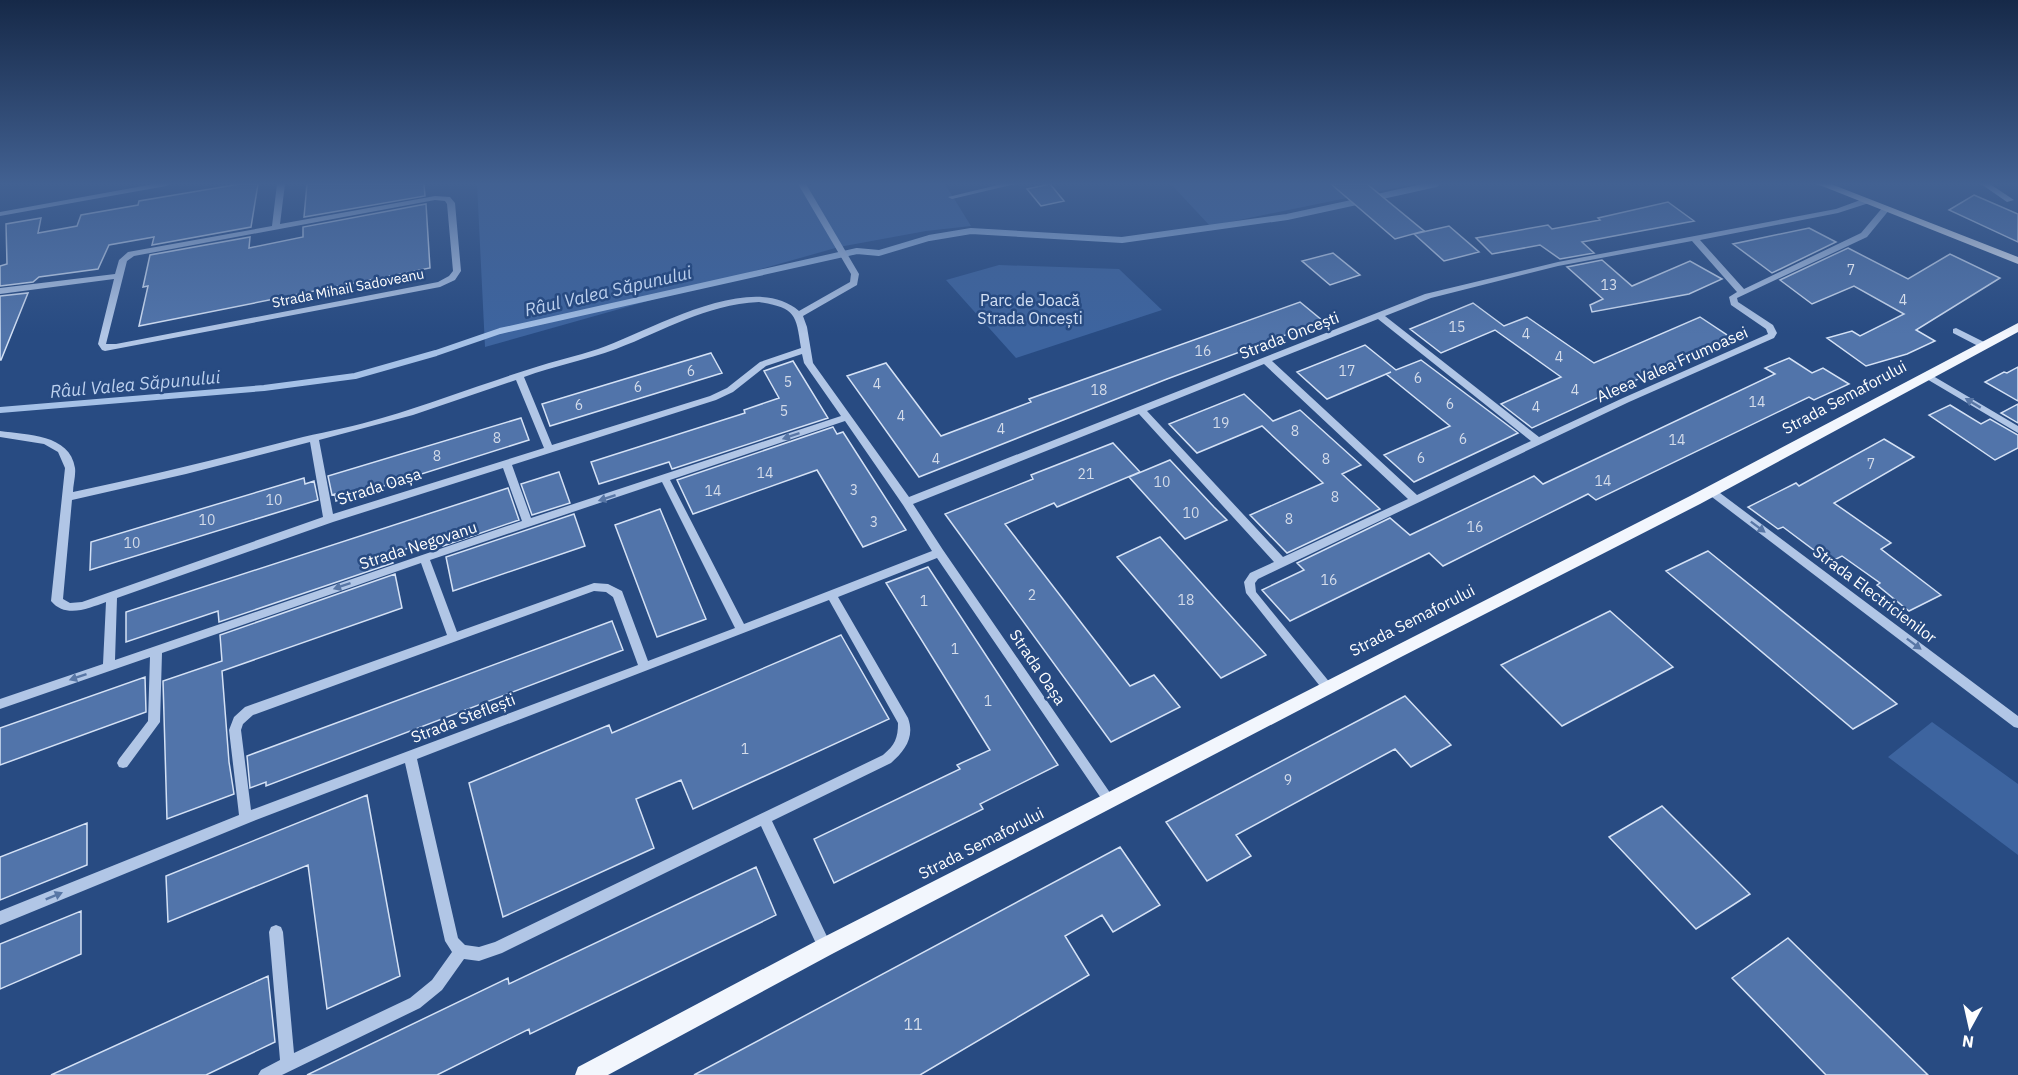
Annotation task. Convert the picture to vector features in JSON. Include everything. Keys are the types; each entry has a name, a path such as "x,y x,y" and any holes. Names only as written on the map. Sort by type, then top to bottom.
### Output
{"main road":[{"path":"1951,234 2018,261"},
{"path":"1954,234 2018,256"},
{"name":"Strada Semaforului","path":"586,1075 825,947 1712,491 2018,327"}],"street":[{"name":"Strada Mihail Sadoveanu","path":"234,234 131,254 123,260 102,344 105,348 440,284 452,278 457,271 454,234"},
{"path":"799,315 854,283 855,274 831,234"},
{"name":"Strada Oncești","path":"907,502 1428,296 1508,275 1720,234"},
{"path":"1695,239 1743,293 1865,234"},
{"path":"0,291 119,276"},
{"name":"Aleea Valea Frumoasei","path":"1327,687 1251,593 1249,582 1254,576 1538,442 1771,336 1773,333 1770,327 1734,303 1733,297 1743,293"},
{"path":"0,435 46,441 62,450 70,468 67,497 172,476 390,419 613,347 687,314 736,302 767,300 793,308 799,315 804,332 804,350"},
{"path":"1380,316 1538,442"},
{"path":"1956,331 1983,345"},
{"name":"Strada Oașa","path":"67,497 57,601 69,607 112,597 329,519 713,398 730,390 763,364 804,350 809,363 907,502 939,553 1109,800"},
{"path":"1264,360 1415,500"},
{"path":"519,376 549,449"},
{"path":"1928,376 2018,430"},
{"path":"1140,410 1281,562"},
{"name":"Strada Negovanu","path":"0,704 424,558 847,417"},
{"path":"314,438 329,519"},
{"path":"506,463 528,524"},
{"path":"665,479 741,629"},
{"name":"Strada Electricienilor","path":"1712,491 2018,723"},
{"name":"Strada Steflești","path":"0,918 246,818 939,553"},
{"path":"424,558 453,637"},
{"path":"246,818 235,730 238,721 249,711 594,587 608,588 618,594 645,667"},
{"path":"410,756 452,941 461,952 479,954 497,948 887,759 901,748 904,722 832,595"},
{"path":"109,666 112,597"},
{"path":"123,764 154,722 156,649"},
{"path":"764,819 825,947"},
{"path":"276,932 288,1064"},
{"path":"266,1075 415,1003 437,985 461,952"}],"green space":[{"path":"479,234 909,234 839,247 485,347"},
{"name":"Parc de Joacă Strada Oncești","path":"999,265 1119,269 1162,310 1016,358 946,280"},
{"path":"1932,722 2018,784 2018,855 1888,757"}],"building":[{"path":"6,234 212,234 152,245 154,237 109,245 98,269 39,277 33,282 0,286 0,266 7,264"},
{"path":"303,234 428,234 430,268 139,326 148,286 143,287 150,255 250,237 249,248 303,237"},
{"path":"1389,234 1413,234 1395,239"},
{"path":"1414,234 1458,234 1479,252 1444,261"},
{"path":"1497,234 1624,234 1582,242 1594,253 1560,259 1540,245 1492,254 1476,238"},
{"path":"1780,234 1821,234 1836,242 1772,273 1733,244"},
{"path":"2001,234 2018,234 2018,242"},
{"path":"1848,248 1908,279 1950,254 2000,278 1916,330 1935,341 1907,354 1866,366 1827,338 1852,331 1860,336 1904,314 1854,286 1812,304 1780,280"},
{"path":"1333,253 1360,275 1330,285 1302,261"},
{"path":"1602,260 1632,286 1690,261 1722,279 1689,294 1592,312 1590,305 1603,299 1567,267"},
{"path":"28,293 1,360 0,360 0,296"},
{"path":"1300,302 1323,321 1167,379 919,477 847,376 886,363 941,436 1031,402 1029,399"},
{"path":"1473,303 1504,326 1527,317 1594,363 1700,317 1730,337 1532,428 1501,404 1561,377 1495,330 1441,353 1410,329"},
{"path":"1365,345 1396,370 1421,360 1518,433 1414,482 1384,455 1450,426 1386,374 1327,399 1297,372"},
{"path":"711,353 722,373 550,426 542,404"},
{"path":"1789,358 1812,373 1823,368 1849,384 1814,400 1809,397 1596,500 1588,494 1443,566 1429,553 1290,621 1262,590 1304,570 1297,563 1390,518 1410,535 1534,476 1543,484 1775,374 1765,368"},
{"path":"793,361 828,418 672,469 669,462 599,484 591,462 745,413 744,410 779,398 764,371"},
{"path":"2018,367 2018,401 1985,382 2004,372 2007,373"},
{"path":"1244,394 1273,421 1300,410 1361,465 1342,474 1380,509 1287,553 1250,515 1323,483 1262,426 1197,453 1169,424"},
{"path":"2018,404 2018,423 2001,413"},
{"path":"1950,405 1981,424 1990,419 2018,435 2018,448 1995,460 1929,415"},
{"path":"521,418 529,440 336,501 335,494 332,495 328,476"},
{"path":"833,427 837,434 843,432 906,530 863,547 817,470 693,514 677,480"},
{"path":"1884,439 1914,457 1834,503 1891,543 1881,549 1941,595 1909,611 1877,585 1880,583 1842,556 1830,562 1783,527 1778,529 1748,507 1796,483 1799,486"},
{"path":"1113,443 1140,472 1057,507 1054,503 1005,524 1130,686 1154,675 1180,707 1111,742 945,514 1033,479 1031,475"},
{"path":"1170,460 1227,520 1185,539 1129,477"},
{"path":"559,472 570,503 532,515 521,484"},
{"path":"304,478 305,484 314,481 318,500 90,570 91,542"},
{"path":"508,488 519,520 443,546 441,537 391,554 393,563 219,622 218,611 126,642 126,612"},
{"path":"660,509 706,619 657,637 615,525"},
{"path":"574,514 585,546 453,591 446,557"},
{"path":"1160,537 1266,655 1221,678 1117,557"},
{"path":"1708,551 1897,704 1853,729 1666,571"},
{"path":"928,567 1058,765 980,804 983,809 834,883 814,839 960,769 957,765 990,750 886,583"},
{"path":"395,574 402,608 222,671 229,762 234,794 167,819 163,681 222,661 220,635"},
{"path":"1610,611 1673,667 1562,726 1501,665"},
{"path":"612,621 623,650 266,786 266,782 250,788 247,756"},
{"path":"841,635 889,719 693,809 681,780 636,799 654,848 503,917 469,783 609,725 612,733"},
{"path":"145,677 146,712 0,765 0,728"},
{"path":"1405,696 1451,745 1411,767 1395,749 1236,835 1251,856 1207,881 1166,822"},
{"path":"367,795 400,976 327,1009 308,865 168,922 166,876"},
{"path":"1662,806 1750,894 1696,929 1609,837"},
{"path":"87,823 87,865 0,900 0,857"},
{"path":"1120,847 1160,905 1113,932 1102,915 1065,936 1089,975 920,1075 694,1075"},
{"path":"756,867 776,915 530,1034 529,1029 437,1075 307,1075 508,978 509,984"},
{"path":"81,911 81,954 0,989 0,944"},
{"path":"1788,938 1928,1075 1826,1075 1732,978"},
{"path":"268,976 275,1042 206,1075 51,1075"}],"waterway":[{"name":"Râul Valea Săpunului","path":"0,410 264,388 355,376 436,353 500,331 857,251 879,253 929,238 952,234"},
{"name":"Râul Valea Săpunului","path":"1024,234 1122,240 1164,234"}]}
